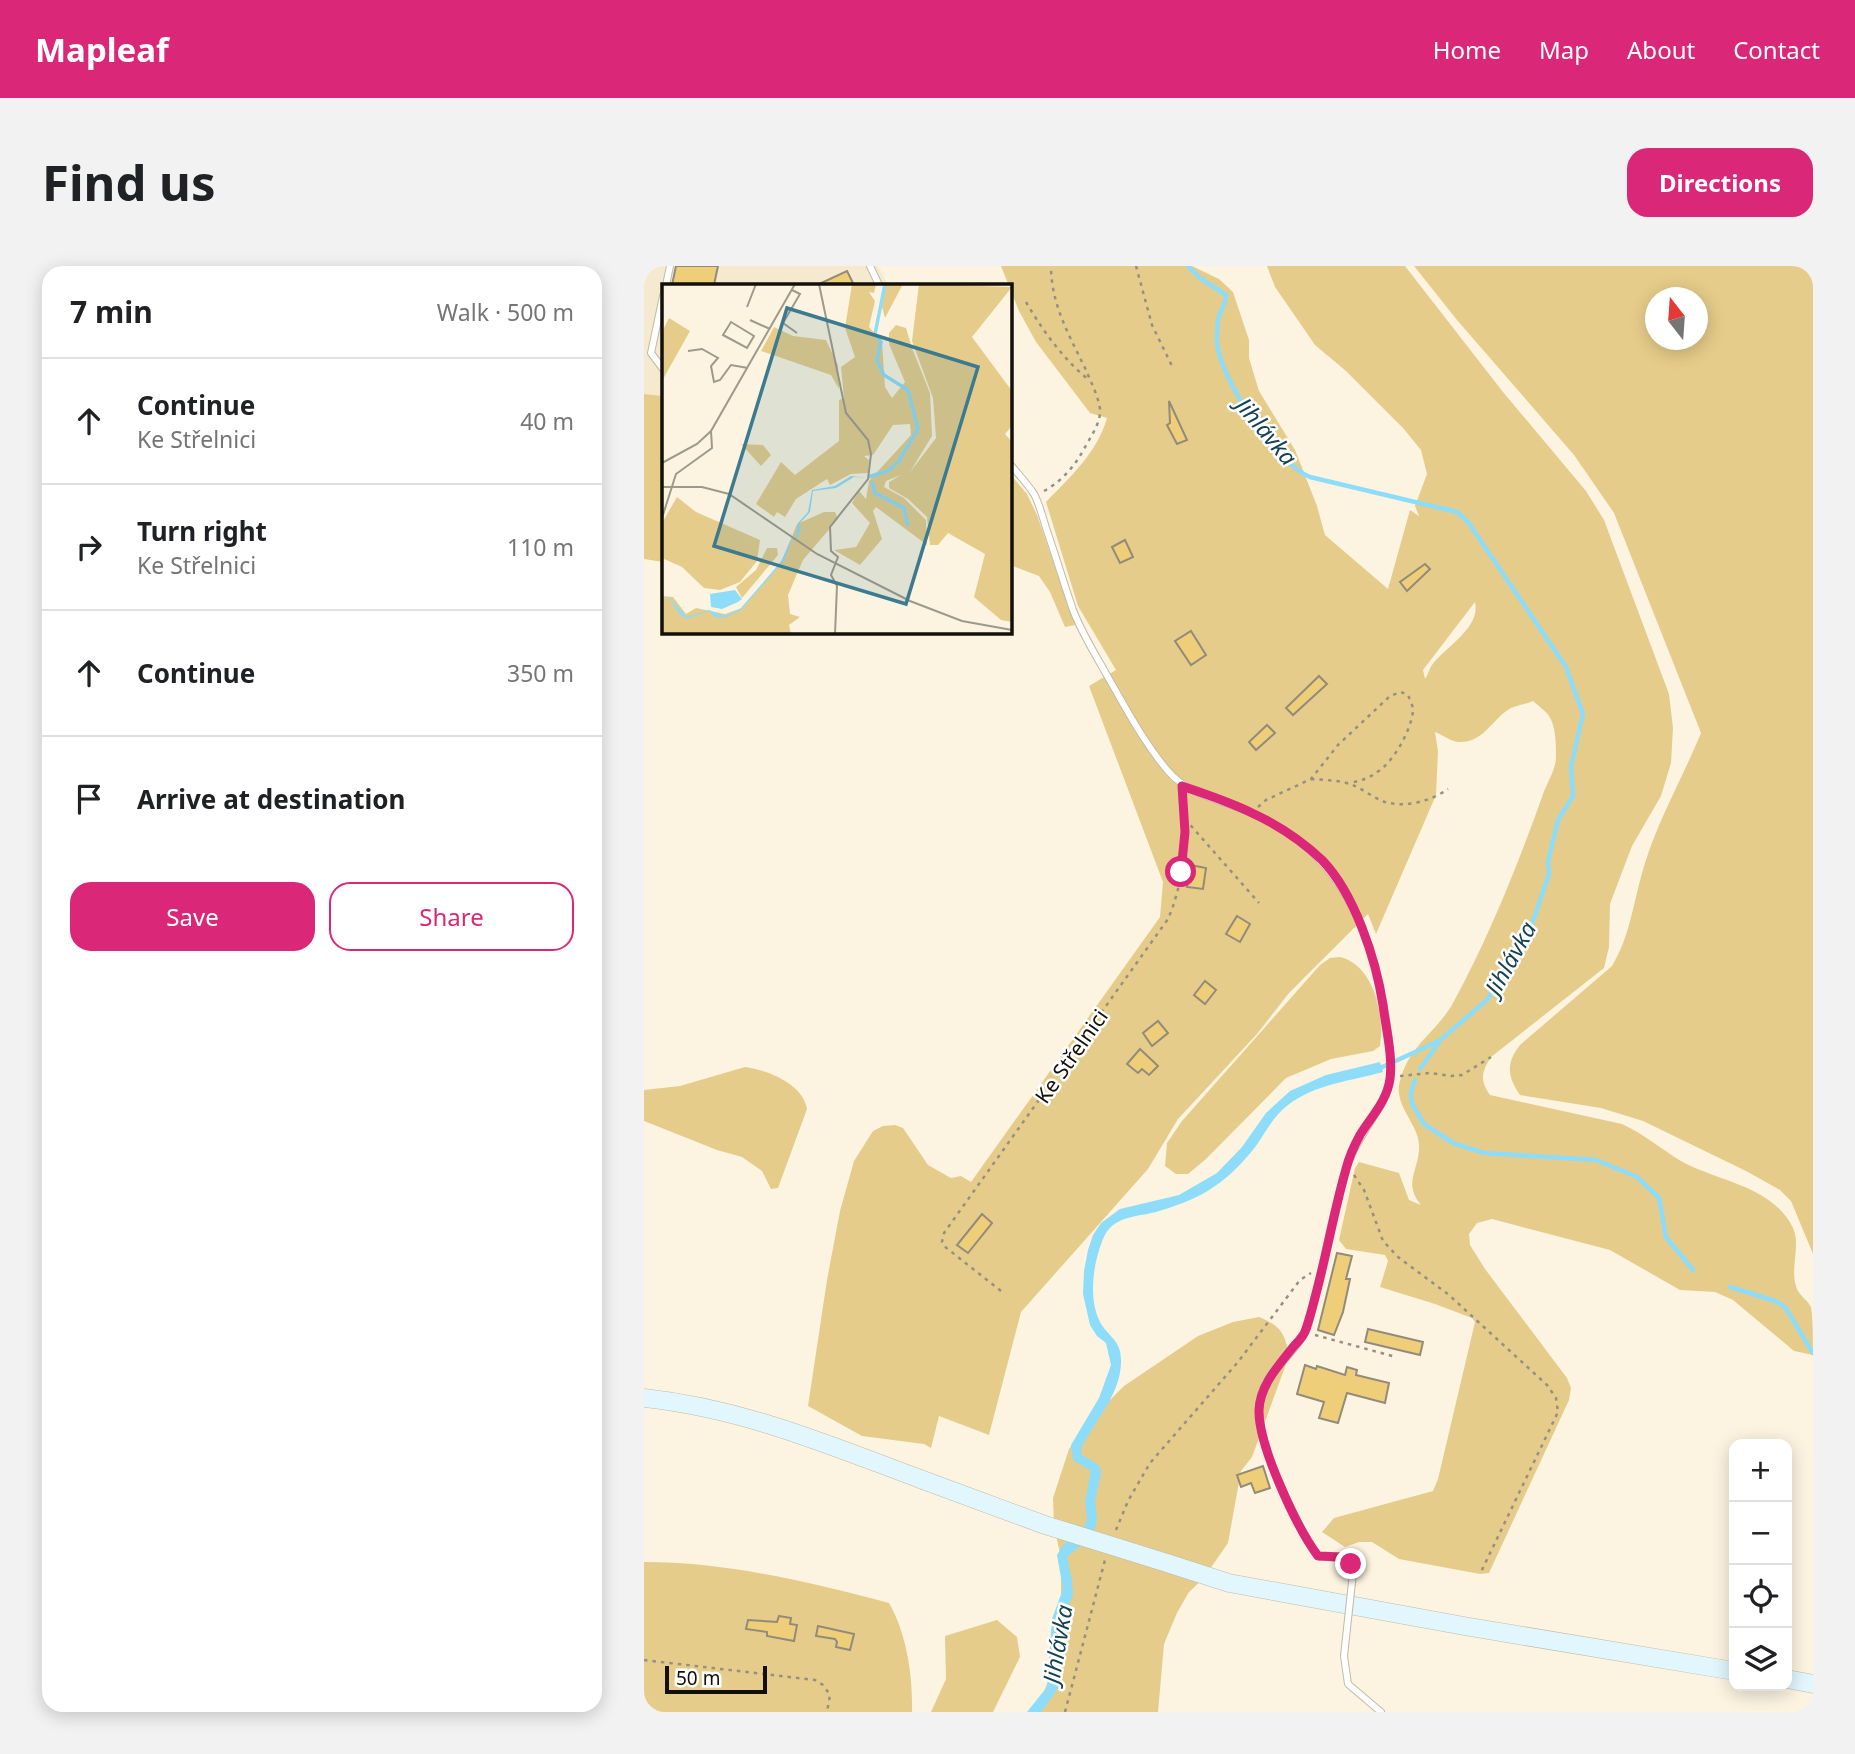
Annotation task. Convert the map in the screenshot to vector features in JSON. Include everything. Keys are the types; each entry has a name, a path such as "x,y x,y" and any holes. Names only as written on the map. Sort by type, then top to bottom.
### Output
{"main road":[{"path":"644,1398 705,1406 768,1422 1045,1525 1229,1583 1729,1670"},
{"path":"1792,1680 1813,1684"}],"lane":[{"path":"666,284 670,266"},
{"path":"870,266 879,284"},
{"path":"662,301 651,353 662,368"},
{"path":"1012,467 1035,496 1074,613 1151,748 1182,786 1251,812 1297,840 1322,861 1340,884 1358,920 1380,989 1389,1054 1390,1076 1386,1095 1361,1134 1347,1166 1305,1333 1276,1369 1261,1394 1259,1412 1265,1445 1306,1540 1318,1556 1347,1559 1351,1564 1353,1573 1344,1656 1348,1684 1381,1712"}],"path":[{"path":"1035,496 1060,482 1078,460 1098,422 1100,408 1058,312 1051,283 1051,266"},
{"path":"1136,266 1152,325 1172,366"},
{"path":"1026,302 1048,338 1091,383"},
{"path":"1251,812 1266,800 1311,779 1338,744 1390,696 1401,692 1408,695 1413,708 1409,728 1383,769 1367,779 1349,783 1311,779"},
{"path":"1349,783 1384,802 1396,804 1437,797 1448,789"},
{"name":"Ke Střelnici","path":"1000,1291 944,1247 944,1233 1168,919 1177,899 1185,819 1182,786"},
{"path":"1185,819 1259,903"},
{"path":"1390,1076 1430,1073 1462,1075 1490,1057"},
{"path":"1347,1166 1364,1191 1383,1241 1390,1250 1459,1304 1547,1385 1556,1398 1558,1412 1554,1422 1480,1574"},
{"path":"1115,1534 1128,1501 1150,1463 1238,1362 1300,1280 1324,1265"},
{"path":"1305,1333 1396,1357"},
{"path":"1065,1712 1107,1555"},
{"path":"644,1660 815,1680 824,1685 830,1695 827,1712"}],"shaded area":[{"path":"644,266 878,266 887,284 662,284 662,396 644,394"},
{"path":"1001,266 1192,266 1219,279 1233,292 1249,340 1249,358 1259,391 1295,450 1317,506 1325,535 1388,589 1410,510 1419,516 1415,506 1427,474 1421,450 1346,371 1315,345 1275,287 1267,266 1405,266 1503,392 1586,491 1604,520 1669,694 1673,728 1671,763 1661,796 1632,846 1610,904 1609,947 1604,968 1491,1057 1485,1068 1483,1081 1490,1095 1622,1124 1681,1161 1743,1186 1772,1202 1784,1214 1795,1235 1794,1279 1799,1292 1811,1307 1813,1355 1794,1351 1733,1300 1715,1292 1680,1290 1610,1250 1492,1219 1477,1223 1469,1234 1470,1245 1567,1378 1571,1388 1569,1400 1489,1573 1480,1574 1399,1559 1372,1542 1359,1542 1345,1547 1322,1532 1334,1518 1433,1491 1438,1479 1475,1322 1472,1318 1435,1304 1380,1287 1388,1261 1385,1255 1346,1249 1339,1240 1355,1168 1359,1162 1399,1173 1409,1200 1421,1205 1412,1182 1419,1154 1418,1137 1400,1098 1400,1081 1410,1058 1453,1003 1479,953 1553,772 1556,757 1553,725 1547,714 1533,701 1511,708 1482,734 1469,741 1455,741 1435,732 1438,751 1436,795 1376,934 1368,914 1289,993 1257,1034 1178,1119 1148,1169 1021,1312 989,1435 939,1416 931,1448 924,1444 862,1436 808,1406 840,1211 854,1161 873,1131 883,1126 895,1125 903,1128 928,1165 951,1178 961,1176 971,1182 1160,917 1163,882 1089,686 1116,670 1078,606 1046,502 1090,453 1107,418 1090,413 1036,342 1019,311 1012,294 1012,284 1008,284","holes":["1475,602 1473,620 1432,665 1425,679 1423,670"]},
{"path":"1414,266 1813,266 1813,1254 1791,1201 1780,1190 1643,1121 1601,1108 1520,1095 1511,1076 1510,1064 1520,1045 1612,966 1628,929 1651,846 1701,733 1614,513 1574,455"},
{"path":"644,394 662,396 662,562 644,559"},
{"path":"1012,476 1027,494 1037,515 1075,625 1065,627 1050,592 1039,576 1012,566"},
{"path":"1340,957 1361,970 1375,993 1381,1021 1380,1046 1373,1051 1331,1059 1286,1078 1188,1174 1176,1174 1165,1166 1167,1143 1182,1121 1320,965 1330,958"},
{"path":"745,1067 774,1075 792,1086 799,1092 807,1109 778,1188 771,1189 762,1171 742,1157 644,1121 644,1090 680,1086"},
{"path":"1259,1317 1281,1331 1289,1356 1252,1457 1241,1471 1228,1543 1203,1579 1189,1592 1164,1644 1158,1712 1036,1712 1052,1671 1061,1632 1061,1558 1054,1526 1053,1498 1069,1449 1096,1414 1124,1386 1198,1336 1233,1322"},
{"path":"644,1562 737,1569 889,1603 908,1656 912,1712 644,1712"},
{"path":"997,1620 1017,1637 1020,1657 993,1712 931,1712 946,1679 945,1636"}],"water":[{"path":"1380,1062 1383,1072 1321,1088 1288,1105 1274,1119 1239,1166 1206,1192 1169,1208 1125,1219 1107,1231 1094,1270 1094,1303 1100,1322 1117,1344 1121,1363 1120,1375 1111,1397 1081,1449 1082,1455 1100,1466 1095,1501 1097,1519 1090,1538 1067,1557 1073,1595 1062,1621 1057,1690 1041,1712 1027,1712 1047,1687 1052,1619 1063,1589 1057,1555 1063,1545 1078,1535 1087,1518 1085,1501 1091,1471 1073,1460 1071,1445 1099,1398 1111,1365 1106,1343 1090,1325 1083,1294 1084,1271 1093,1235 1101,1223 1120,1209 1179,1195 1217,1173 1242,1147 1266,1113 1290,1091 1326,1075"}],"building":[{"path":"676,266 718,266 714,284 672,284"},
{"path":"847,271 854,284 819,284"},
{"path":"1169,401 1187,440 1177,444 1167,425 1170,423"},
{"path":"1125,540 1133,557 1120,563 1112,547"},
{"path":"1425,564 1430,569 1407,591 1400,582"},
{"path":"1191,631 1206,655 1191,665 1175,641"},
{"path":"1319,676 1327,684 1293,715 1286,708"},
{"path":"1267,725 1275,733 1256,750 1249,742"},
{"path":"1190,865 1206,868 1203,889 1187,887"},
{"path":"1237,916 1250,924 1240,942 1226,934"},
{"path":"1205,981 1216,990 1205,1004 1194,995"},
{"path":"1158,1021 1168,1033 1152,1046 1143,1033"},
{"path":"1140,1049 1158,1066 1149,1075 1142,1069 1138,1073 1127,1064"},
{"path":"982,1214 992,1223 968,1253 957,1245"},
{"path":"1337,1253 1352,1256 1346,1279 1350,1279 1343,1312 1334,1335 1318,1330"},
{"path":"1368,1329 1423,1342 1420,1355 1365,1342"},
{"path":"1305,1365 1345,1375 1347,1367 1357,1370 1356,1375 1389,1383 1385,1403 1347,1393 1338,1423 1319,1418 1324,1402 1297,1394"},
{"path":"1263,1466 1270,1488 1255,1493 1251,1483 1241,1487 1237,1475"},
{"path":"779,1616 791,1618 790,1624 797,1625 794,1641 767,1636 767,1632 746,1629 748,1620 777,1622"},
{"path":"818,1626 854,1634 850,1650 836,1647 835,1639 816,1636"}],"waterway":[{"name":"Jihlávka","path":"1188,266 1200,278 1226,295 1218,323 1220,358 1239,397 1266,438 1296,469 1310,477 1457,512 1468,522 1566,667 1583,714 1571,766 1573,796 1558,820 1548,862 1549,874 1531,927 1487,1000 1439,1041 1378,1069"},
{"path":"1420,1069 1438,1044"},
{"path":"1415,1080 1411,1092 1412,1104 1424,1124 1453,1143 1484,1153 1596,1160 1637,1177 1659,1198 1666,1237 1693,1270"},
{"path":"1730,1287 1775,1301 1785,1307 1813,1353"}],"route":[{"path":"1181,872 1185,832 1182,786 1251,812 1297,840 1322,861 1340,884 1363,932 1374,964 1389,1054 1390,1078 1386,1095 1361,1134 1347,1166 1305,1333 1276,1369 1261,1394 1259,1412 1265,1445 1306,1540 1318,1556 1342,1557 1351,1564"}]}
